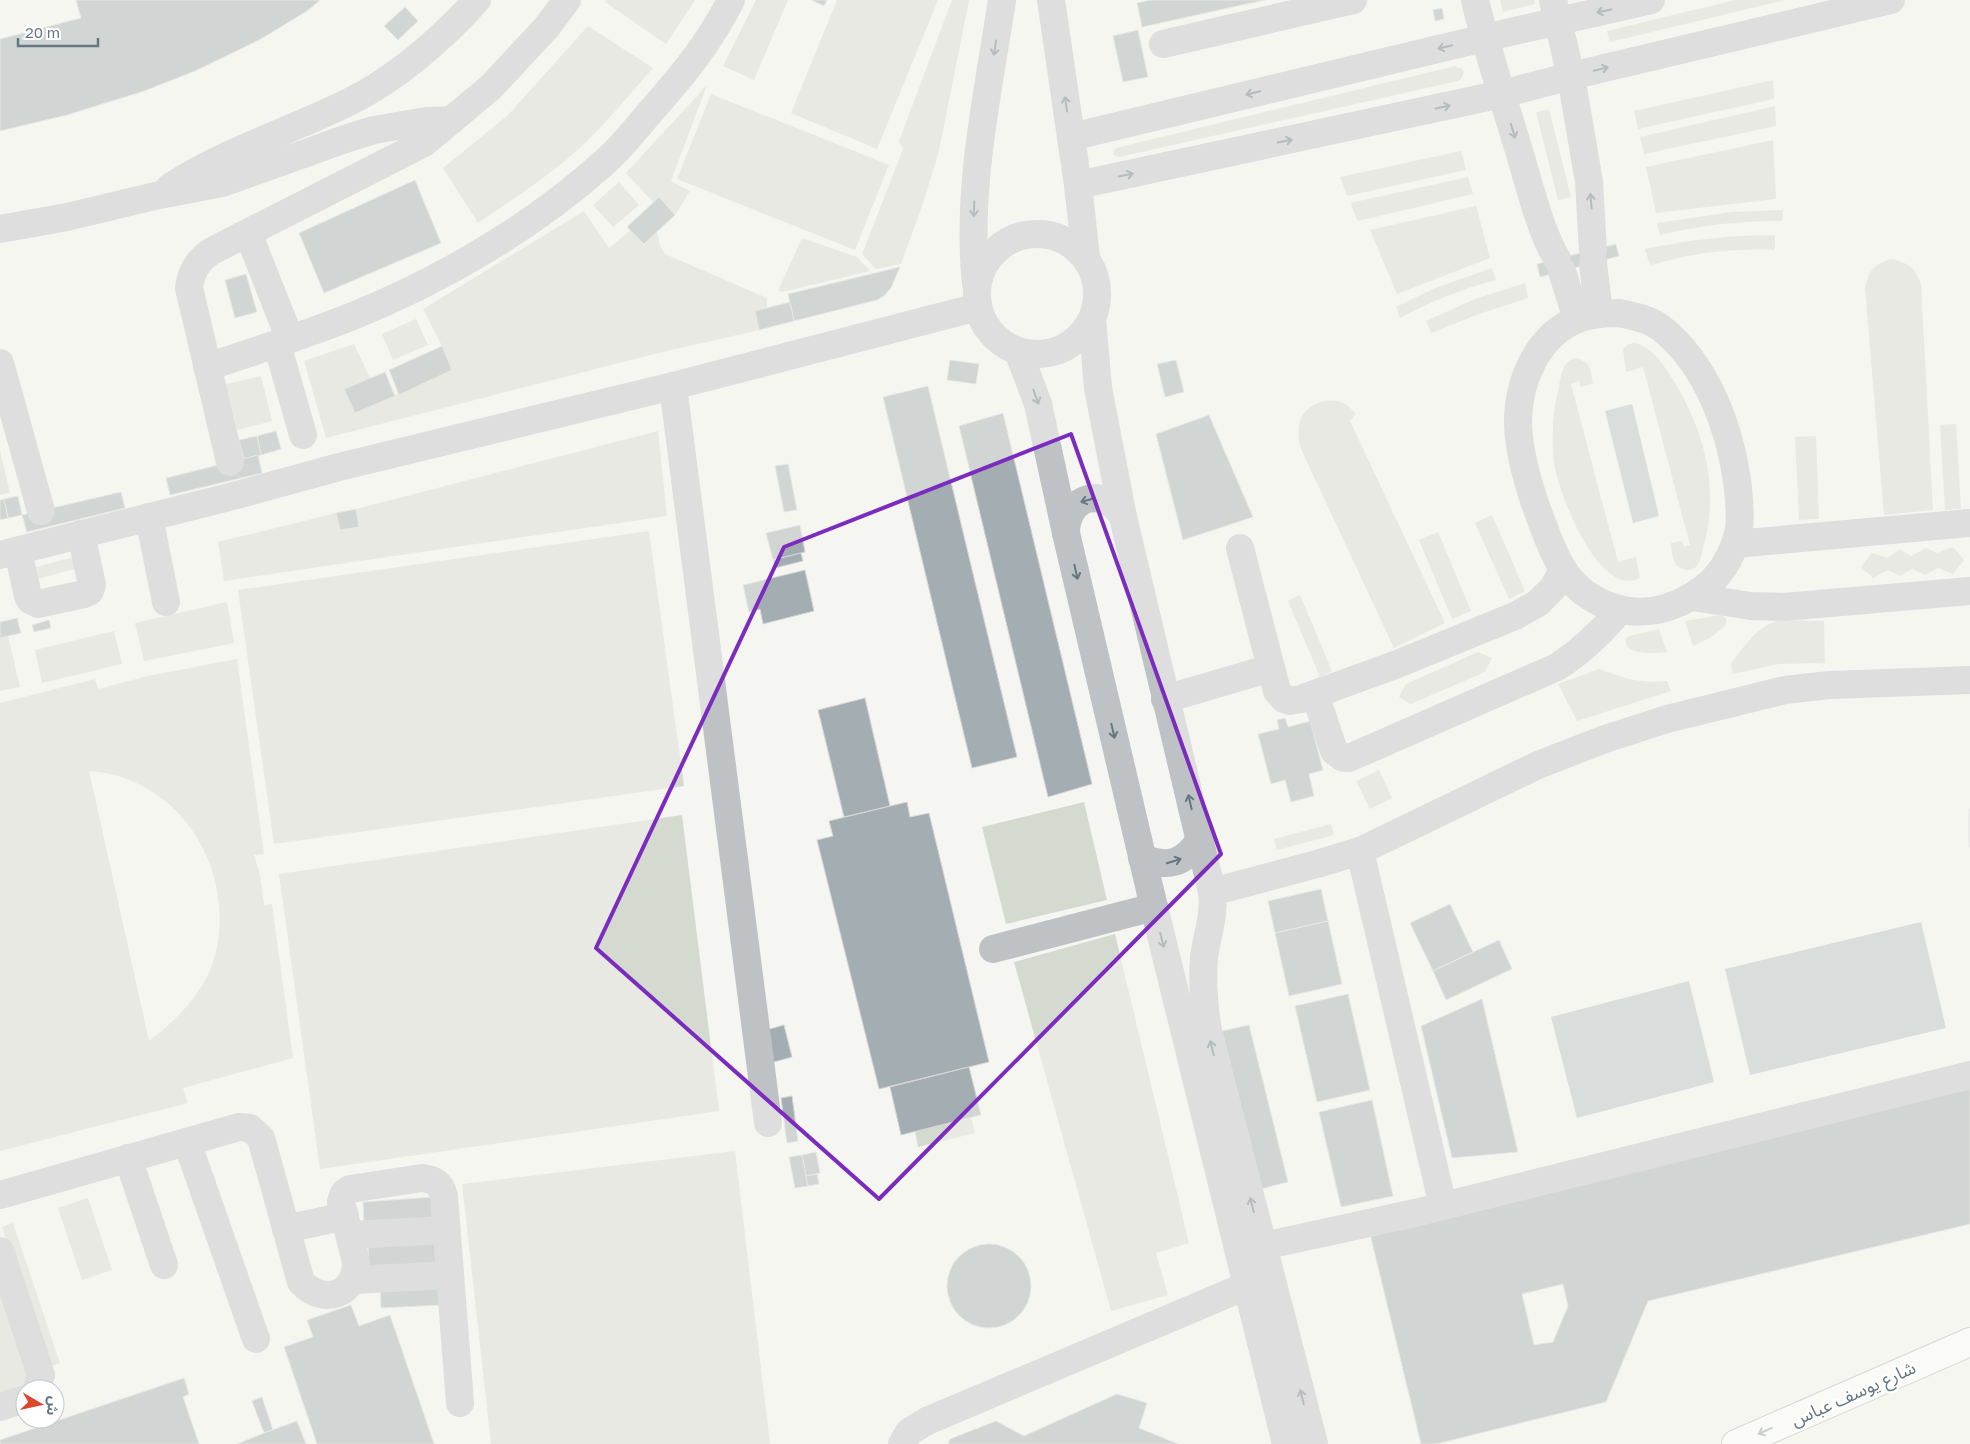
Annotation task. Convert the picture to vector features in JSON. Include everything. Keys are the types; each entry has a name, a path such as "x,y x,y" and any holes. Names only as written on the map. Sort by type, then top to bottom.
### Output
{"main road":[{"name":"شارع يوسف عباس","path":"1736,1444 1970,1342"}],"lane":[{"path":"159,195 217,160 351,101 405,67 454,25 477,0"},
{"path":"233,479 189,288 191,276 196,266 203,257 424,143 491,87 546,28 568,0"},
{"path":"207,367 283,342 354,315 408,291 477,254 560,201 608,159 689,68 718,24 731,0"},
{"path":"977,298 981,271 990,255 1004,243 1020,235 1038,233 1056,236 1073,244 1086,257 1094,271 1097,303 1092,319 1083,334 1069,346 1053,352 1036,355 1018,352 1004,345 992,335 984,322 977,298 973,253 974,186 1002,0"},
{"path":"1052,0 1078,185 1086,257"},
{"path":"1163,44 1353,0"},
{"path":"1475,0 1484,38 1545,232 1560,265 1588,317"},
{"path":"1071,137 1484,38 1555,10 1651,0"},
{"path":"1078,185 1502,94 1891,0"},
{"path":"1555,10 1571,76 1589,182 1593,256 1588,317"},
{"path":"0,229 67,217 159,195 222,183 374,130 426,121 452,120"},
{"path":"248,233 283,342 303,435"},
{"path":"81,534 92,584 90,591 38,604 33,603 9,553 46,527 81,534 149,517 233,479 339,467 673,386 977,298"},
{"path":"1618,313 1637,317 1659,327 1678,344 1693,362 1720,414 1728,437 1736,472 1740,504 1739,528 1735,544 1725,567 1712,582 1692,597 1668,608 1638,613 1620,610 1600,602 1580,590 1563,570 1534,499 1521,444 1518,421 1520,398 1527,375 1538,350 1553,334 1588,317 1618,313"},
{"path":"1092,319 1098,388 1123,518 1212,892 1212,916 1204,957 1203,981 1208,1031 1314,1444"},
{"path":"1018,352 1038,404 1066,533 1142,858 1286,1444"},
{"path":"0,363 7,415 46,527"},
{"path":"673,386 768,1123"},
{"path":"1066,533 1066,522 1070,512 1077,504 1087,499 1098,498 1109,501 1117,508 1123,518"},
{"path":"149,517 166,602"},
{"path":"1735,544 1970,523"},
{"path":"1240,548 1277,691 1284,699 1295,701 1395,665 1527,610 1538,603 1553,588 1563,570"},
{"path":"1692,597 1751,606 1784,606 1970,592"},
{"path":"1315,694 1334,752 1343,758 1349,758 1556,667 1592,642 1620,610"},
{"path":"1165,699 1271,668"},
{"path":"1212,892 1360,851 1538,765 1604,739 1667,719 1785,690 1830,685 1970,680"},
{"path":"1142,858 1154,863 1168,864 1181,860 1192,852 1199,841"},
{"path":"1360,851 1443,1206"},
{"path":"994,949 1154,907"},
{"path":"1263,1246 1443,1206 1970,1075"},
{"path":"0,1195 239,1127 250,1128 261,1138 301,1282 307,1288 322,1295 330,1295 347,1287 353,1280 356,1271 356,1262 342,1197 350,1188 430,1178 442,1188 460,1403"},
{"path":"187,1142 256,1339"},
{"path":"128,1158 164,1265"},
{"path":"286,1229 347,1226 446,1230"},
{"path":"0,1251 40,1375 39,1379"},
{"path":"353,1280 449,1275"},
{"path":"902,1444 909,1432 927,1421 1246,1286"},
{"path":"0,1407 15,1402"}],"highlighted area":[{"path":"1071,434 1221,854 879,1199 596,948 784,547"}],"shaded area":[{"path":"606,0 695,0 666,44 605,2"},
{"path":"756,0 788,0 754,80 723,66"},
{"path":"837,0 938,0 877,149 791,113"},
{"path":"952,0 969,0 938,155 901,264 876,269 862,254 903,149 899,141"},
{"path":"1500,0 1534,0 1535,4 1503,12"},
{"path":"1735,0 1785,0 1610,42 1607,31"},
{"path":"588,26 653,68 571,156 532,186 478,223 443,168 507,116"},
{"path":"1455,66 1464,72 1458,81 1119,157 1113,153 1116,148"},
{"path":"1773,80 1774,99 1638,129 1634,111"},
{"path":"707,85 671,181 690,191 675,215 659,197 653,202 626,173"},
{"path":"711,94 889,165 855,250 677,179"},
{"path":"1775,106 1776,126 1644,154 1640,137"},
{"path":"1549,109 1571,197 1558,200 1536,112"},
{"path":"1773,140 1776,199 1656,213 1646,167"},
{"path":"1461,151 1466,170 1347,196 1340,177"},
{"path":"1468,177 1473,194 1358,221 1350,203"},
{"path":"619,182 639,205 613,227 593,205"},
{"path":"1476,206 1490,258 1397,294 1370,230"},
{"path":"1783,210 1782,221 1720,224 1660,235 1657,223 1732,212"},
{"path":"584,211 609,248 631,230 644,244 657,231 660,246 665,254 767,298 767,308 755,311 759,330 654,354 326,438 304,361 354,344 370,378 344,389 355,413 452,370 423,309"},
{"path":"1775,235 1775,250 1712,252 1650,265 1645,249 1710,239"},
{"path":"802,238 857,257 870,271 782,292 778,291"},
{"path":"1891,259 1902,262 1910,267 1916,273 1921,284 1933,510 1884,515 1865,288 1870,272 1876,266"},
{"path":"1492,268 1496,280 1447,296 1400,318 1396,307 1433,289"},
{"path":"1525,283 1528,298 1479,314 1431,333 1426,321 1475,299"},
{"path":"416,319 428,345 393,360 382,334"},
{"path":"1629,344 1642,345 1653,354 1675,383 1686,402 1702,442 1707,462 1710,483 1708,526 1700,559 1697,566 1691,570 1678,567 1673,556 1671,543 1682,541 1684,547 1690,545 1643,367 1626,372 1623,349"},
{"path":"1574,358 1587,363 1591,373 1593,383 1581,387 1579,381 1571,384 1618,562 1636,557 1640,578 1625,581 1611,574 1597,560 1574,522 1559,483 1555,469 1553,448 1555,406 1563,369"},
{"path":"261,376 272,421 237,430 226,384"},
{"path":"1323,401 1341,402 1356,414 1350,421 1445,623 1394,648 1301,449 1299,426 1301,419 1315,404"},
{"path":"1632,404 1659,516 1633,523 1605,411"},
{"path":"1956,424 1961,509 1945,510 1940,425"},
{"path":"658,431 667,516 224,581 218,542 336,513 340,530 359,527 356,509"},
{"path":"1816,436 1819,519 1799,520 1795,437"},
{"path":"0,450 10,493 0,495"},
{"path":"1492,515 1525,591 1509,599 1475,523"},
{"path":"649,531 684,786 274,844 238,590"},
{"path":"1438,532 1471,611 1452,619 1419,540"},
{"path":"1953,547 1964,560 1953,574 1938,568 1925,575 1912,569 1900,576 1888,570 1873,578 1861,567 1872,553 1887,558 1900,549 1911,556 1926,548 1937,553"},
{"path":"74,557 78,568 34,580 32,568"},
{"path":"1300,595 1332,671 1320,677 1288,601"},
{"path":"227,602 234,643 144,661 135,623"},
{"path":"1721,615 1727,619 1725,626 1710,638 1693,646 1685,621"},
{"path":"1781,620 1824,621 1825,663 1779,664 1733,674 1731,663 1747,643 1765,626"},
{"path":"1659,629 1667,652 1641,652 1627,647 1625,639 1629,636"},
{"path":"114,631 122,664 42,683 35,650"},
{"path":"8,636 20,687 0,691 0,638"},
{"path":"1478,652 1492,658 1485,672 1411,704 1399,697 1406,684"},
{"path":"237,659 264,854 254,855 260,875 264,905 272,904 293,1058 183,1088 188,1103 0,1151 0,703 95,679 98,689 148,676","holes":["89,771 121,777 149,790 174,808 193,832 208,859 217,889 220,920 216,952 212,966 199,991 181,1013 149,1041"]},
{"path":"1599,669 1632,680 1648,682 1667,681 1671,691 1577,721 1558,684"},
{"path":"1379,770 1392,798 1370,809 1356,781"},
{"path":"1084,802 1107,900 1006,924 982,827"},
{"path":"682,815 719,1111 320,1169 279,874"},
{"path":"1331,824 1334,835 1277,850 1274,839"},
{"path":"1921,922 1946,1028 1750,1075 1725,969"},
{"path":"1115,934 1189,1243 1156,1253 1168,1295 1111,1311 1014,962"},
{"path":"1689,981 1714,1082 1577,1118 1551,1017"},
{"path":"971,1117 975,1133 918,1147 915,1131"},
{"path":"735,1151 770,1444 491,1444 462,1184"},
{"path":"88,1198 112,1270 82,1280 58,1208"},
{"path":"13,1223 60,1363 49,1367 2,1227"},
{"path":"0,1292 30,1379 15,1379 15,1391 0,1397"}],"building":[{"path":"76,0 320,0 307,11 259,40 195,71 144,91 67,115 0,131 0,39 81,18"},
{"path":"811,0 827,0 824,6"},
{"path":"1151,0 1265,0 1142,27 1137,3"},
{"path":"405,7 418,21 398,40 384,26"},
{"path":"1442,8 1444,19 1435,21 1433,10"},
{"path":"1138,30 1148,77 1123,82 1113,36"},
{"path":"415,180 441,243 324,293 299,233"},
{"path":"659,197 675,215 644,244 627,227"},
{"path":"1616,244 1619,256 1540,277 1537,264"},
{"path":"900,267 891,288 884,296 877,300 794,321 788,294"},
{"path":"246,274 257,312 235,318 225,280"},
{"path":"790,302 794,321 759,330 755,311"},
{"path":"442,346 452,370 399,395 389,370"},
{"path":"950,360 979,364 976,384 947,380"},
{"path":"1176,360 1184,392 1165,397 1157,364"},
{"path":"385,372 395,396 355,413 344,389"},
{"path":"928,386 1017,757 972,768 883,397"},
{"path":"1003,413 1092,784 1048,797 959,426"},
{"path":"1209,415 1253,517 1183,540 1156,434"},
{"path":"276,431 281,449 261,455 257,436"},
{"path":"257,436 261,455 244,459 239,440"},
{"path":"258,455 262,473 170,495 166,478"},
{"path":"788,464 797,510 784,512 775,466"},
{"path":"121,492 125,508 27,532 22,515"},
{"path":"18,496 22,515 8,518 4,499"},
{"path":"4,499 8,518 0,520 0,500"},
{"path":"356,509 359,527 340,530 336,513"},
{"path":"800,525 805,552 773,560 766,533"},
{"path":"801,553 803,561 775,568 773,560"},
{"path":"805,570 814,611 763,624 760,609 749,612 743,585"},
{"path":"17,618 21,633 0,638 0,622"},
{"path":"49,620 51,628 34,632 32,625"},
{"path":"865,698 890,806 844,817 818,710"},
{"path":"1285,718 1288,727 1310,721 1323,770 1309,774 1314,796 1291,802 1285,780 1271,784 1258,734 1279,729 1277,720"},
{"path":"907,802 910,817 929,813 989,1062 879,1089 817,840 833,836 829,821"},
{"path":"1970,809 1970,847 1969,847"},
{"path":"1321,889 1328,921 1275,933 1268,901"},
{"path":"1450,904 1473,952 1433,971 1410,923"},
{"path":"1328,921 1342,984 1289,996 1275,933"},
{"path":"1499,940 1512,969 1446,1000 1433,971"},
{"path":"1348,994 1370,1090 1317,1102 1295,1006"},
{"path":"1482,999 1518,1152 1452,1158 1421,1026"},
{"path":"784,1025 792,1057 774,1062 766,1030"},
{"path":"1249,1025 1288,1182 1261,1189 1222,1031"},
{"path":"969,1067 981,1115 901,1135 890,1087"},
{"path":"1970,1082 1970,1224 1648,1301 1606,1402 1436,1444 1421,1444 1370,1234","holes":["1563,1284 1568,1306 1553,1342 1534,1345 1522,1294"]},
{"path":"792,1096 798,1141 787,1143 781,1098"},
{"path":"1372,1100 1393,1196 1341,1207 1319,1112"},
{"path":"816,1152 820,1173 806,1176 802,1155"},
{"path":"802,1155 808,1186 795,1188 789,1157"},
{"path":"817,1174 819,1184 808,1186 806,1176"},
{"path":"433,1197 434,1222 364,1226 363,1202"},
{"path":"438,1242 440,1269 369,1273 368,1246"},
{"path":"981,1244 997,1244 1013,1251 1024,1262 1031,1278 1028,1302 1019,1316 1013,1321 997,1328 981,1328 965,1321 954,1310 947,1294 947,1278 954,1262 965,1251"},
{"path":"440,1283 441,1305 381,1308 380,1286"},
{"path":"351,1305 359,1326 390,1315 434,1444 317,1444 284,1347 313,1337 307,1320"},
{"path":"184,1378 189,1394 183,1397 199,1444 0,1444 0,1440 33,1429 65,1429 65,1418"},
{"path":"1117,1394 1147,1403 1139,1428 1178,1444 948,1444 950,1439 996,1421 1024,1436"},
{"path":"262,1397 273,1430 264,1433 252,1401"},
{"path":"297,1421 306,1444 237,1444 264,1433"}]}
